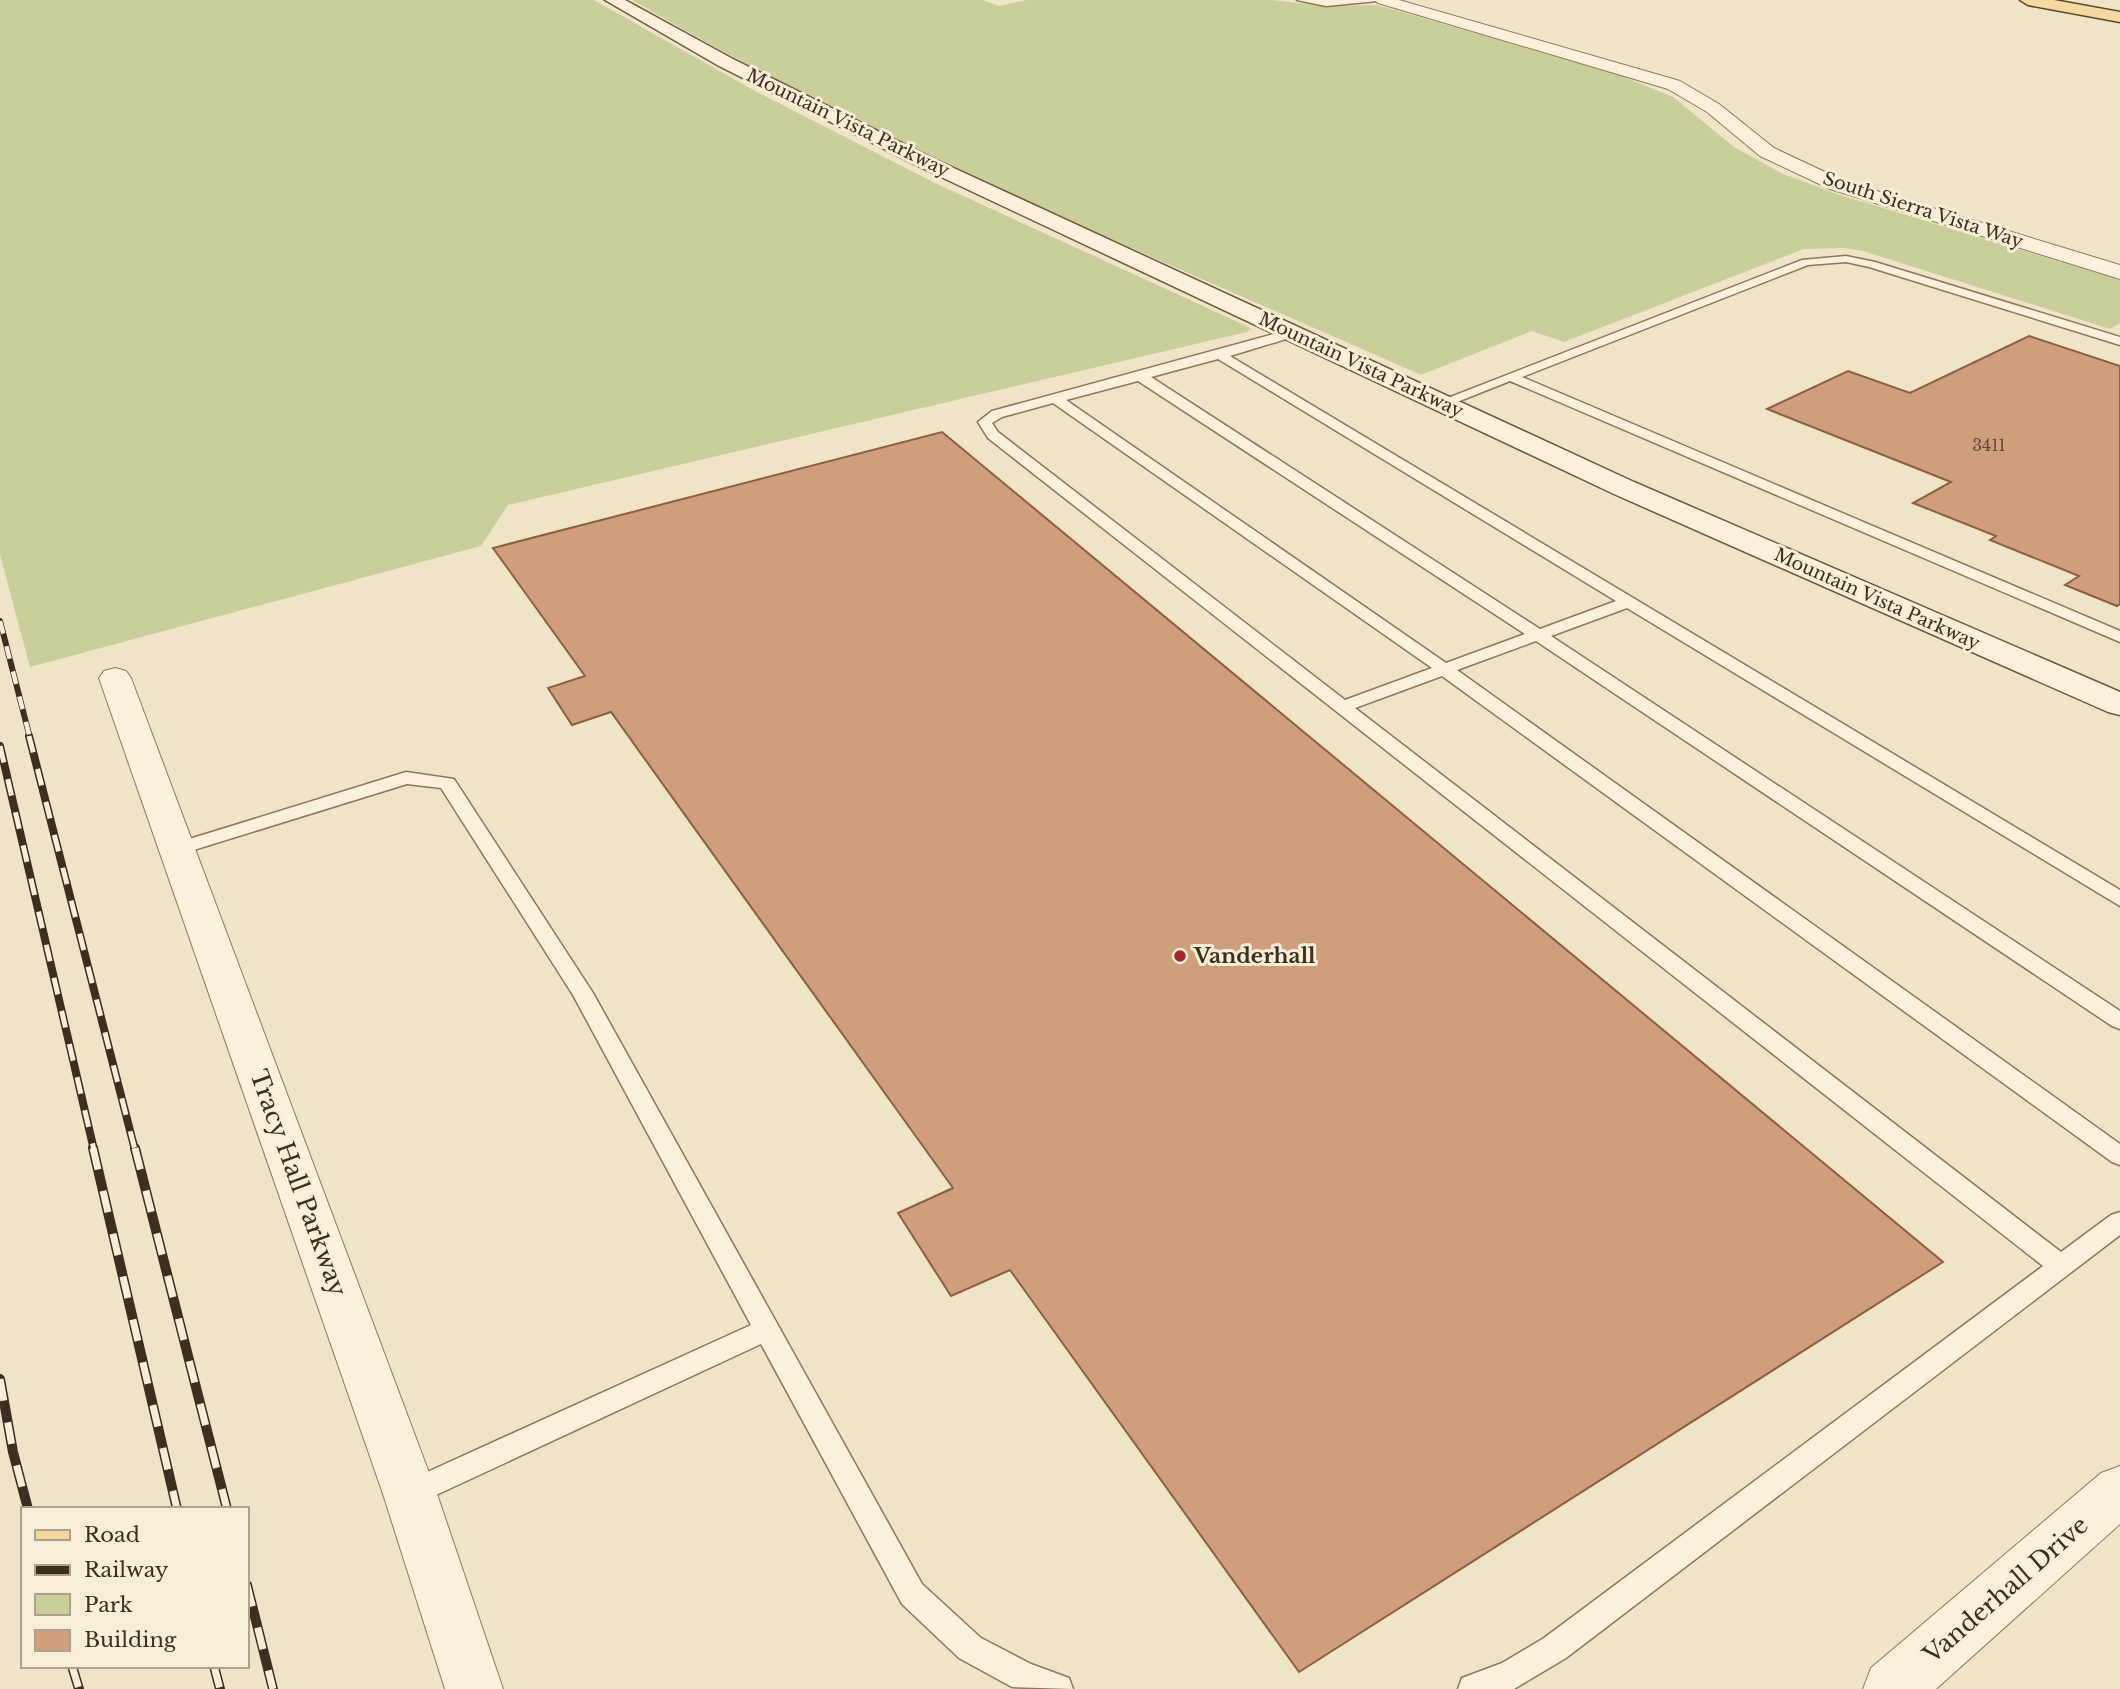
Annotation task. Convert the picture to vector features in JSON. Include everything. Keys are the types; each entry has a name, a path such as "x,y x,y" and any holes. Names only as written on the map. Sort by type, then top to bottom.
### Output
{"main road":[{"path":"2028,0 2120,17"}],"street":[{"name":"Mountain Vista Parkway","path":"613,0 725,62 925,162 1624,488 2120,705"},
{"name":"South Sierra Vista Way","path":"1384,0 1674,85 1713,108 1767,152 1837,185 2120,272"},
{"name":"Tracy Hall Parkway","path":"115,678 410,1494 474,1689"},
{"name":"Vanderhall Drive","path":"1892,1689 2120,1490"}],"lane":[{"path":"1301,0 1326,4 1384,0"},
{"path":"1442,403 1806,262 1826,259 1871,264 2120,341"},
{"path":"1292,333 1220,355 997,414 985,422 993,435 1298,675 1343,706 2061,1266"},
{"path":"1220,355 1626,603 2120,899"},
{"path":"1140,376 1538,635 2120,1021"},
{"path":"1513,377 2120,637"},
{"path":"1055,398 1444,669 2120,1156"},
{"path":"1343,706 1626,603"},
{"path":"177,849 406,778 447,783 582,993 912,1594 970,1648 1023,1676 1058,1689"},
{"path":"1473,1689 1511,1675 1555,1648 2120,1222"},
{"path":"410,1494 767,1329"}],"green space":[{"path":"0,0 594,0 755,91 935,183 1251,328 1247,332 508,505 481,546 30,667 0,555"},
{"path":"632,0 983,0 999,6 1027,0 1272,0 1325,6 1377,5 1617,74 1673,97 1734,147 1781,173 1837,194 2120,280 2120,323 2110,329 1863,251 1844,248 1804,249 1564,342 1532,331 1421,375 922,152 824,104"}],"building":[{"path":"2029,336 2120,366 2120,604 2117,606 2065,585 2079,576 1990,540 1996,536 1913,503 1951,482 1767,409 1848,371 1910,393"},
{"name":"Vanderhall","path":"942,432 1943,1262 1299,1672 1010,1270 951,1296 898,1213 953,1188 611,712 572,725 548,688 585,676 493,548"}],"railway":[{"path":"0,621 30,738"},
{"path":"29,736 135,1150"},
{"path":"0,746 94,1150"},
{"path":"93,1148 177,1507"},
{"path":"135,1148 226,1507"},
{"path":"0,1379 13,1452 27,1507"},
{"path":"248,1589 273,1689"},
{"path":"73,1668 79,1689"},
{"path":"215,1668 220,1689"}],"place":[{"name":"Vanderhall","path":"1180,956"}]}
